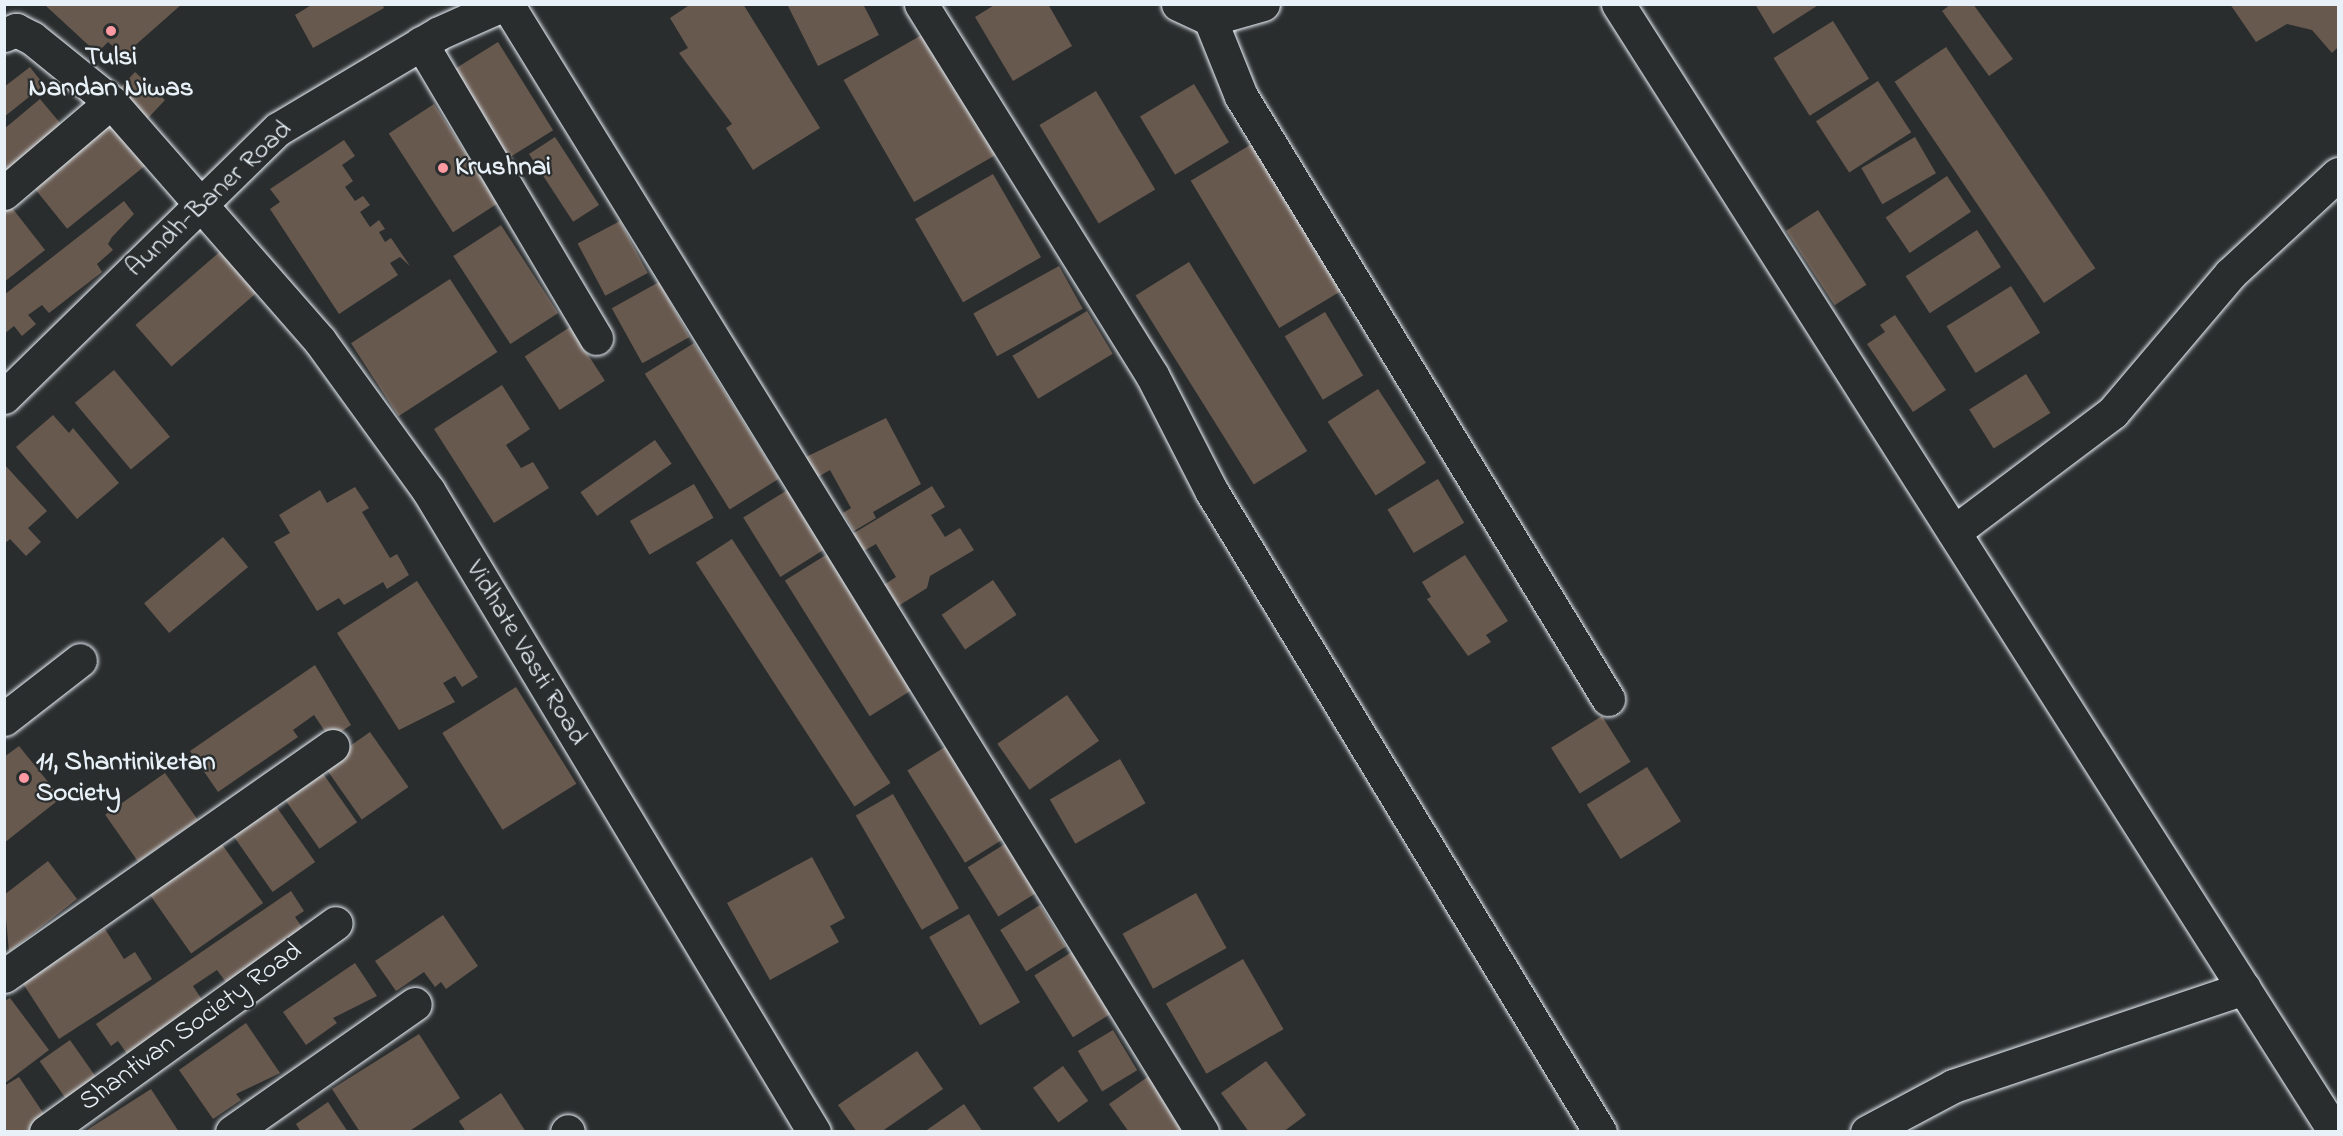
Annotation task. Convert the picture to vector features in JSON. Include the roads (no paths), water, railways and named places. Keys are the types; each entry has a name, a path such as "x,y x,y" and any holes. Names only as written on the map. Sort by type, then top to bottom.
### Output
{"street":[{"name":"Aundh-Baner Road","path":"4,397 202,200 278,129 421,43 506,4"},
{"path":"506,4 1203,1131"},
{"path":"921,4 1152,375 1212,492 1600,1131"},
{"path":"1178,4 1210,19 1263,4"},
{"path":"1618,4 2335,1131"},
{"path":"1210,19 1241,96 1608,699"},
{"name":"Vidhate Vasti Road","path":"4,35 16,30 32,38 111,102 202,200 320,341 428,490 814,1131"},
{"path":"421,43 596,338"},
{"path":"4,193 111,102"},
{"path":"1954,532 2113,412 2230,274 2338,174"},
{"path":"4,719 80,660"},
{"path":"4,976 333,746"},
{"name":"Shantivan Society Road","path":"46,1131 336,923"},
{"path":"1867,1131 1953,1086 2244,988"},
{"path":"232,1131 415,1004"}],"place":[{"name":"Tulsi Nandan Niwas","path":"111,31"},
{"name":"Krushnai","path":"443,168"},
{"name":"11, Shantiniketan Society","path":"24,778"}]}
